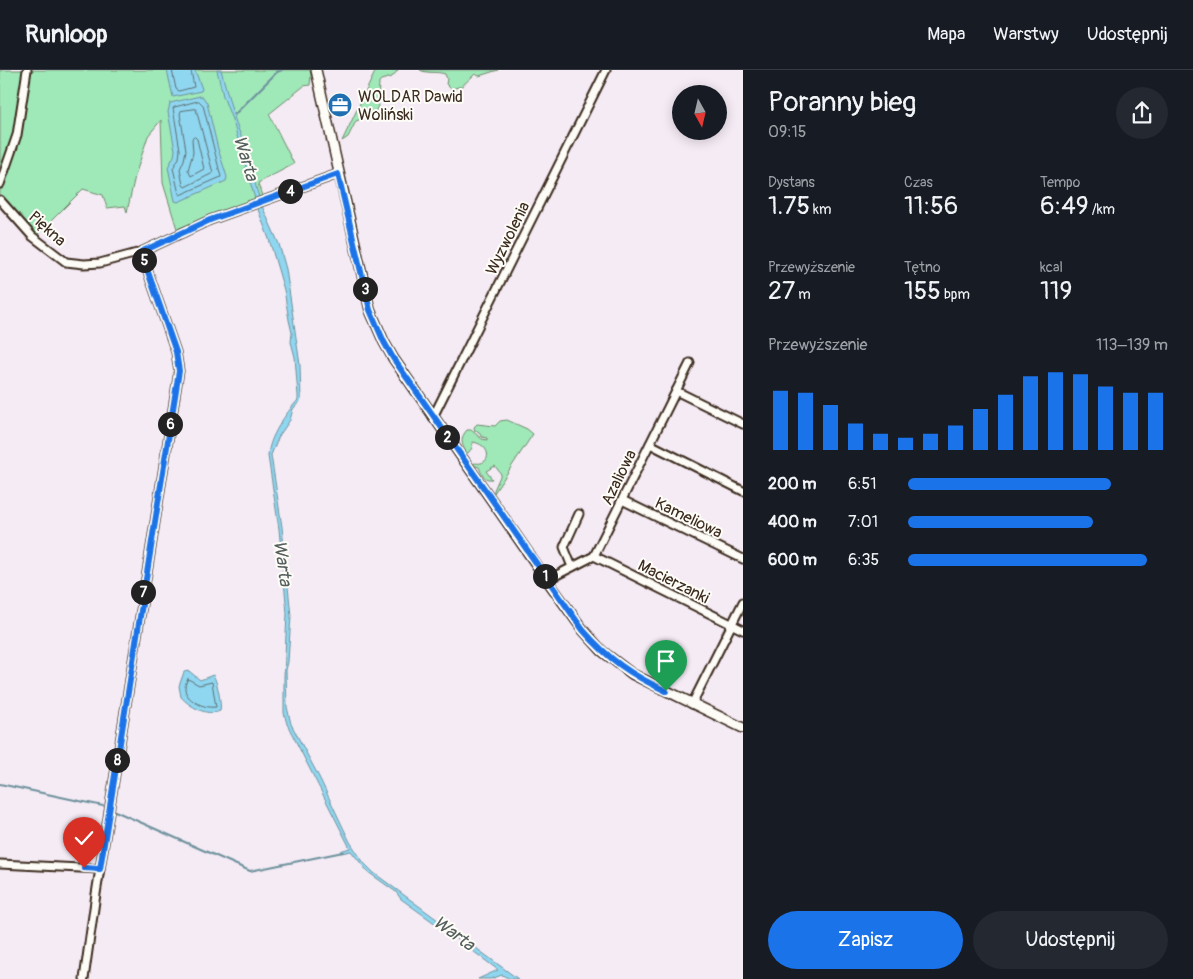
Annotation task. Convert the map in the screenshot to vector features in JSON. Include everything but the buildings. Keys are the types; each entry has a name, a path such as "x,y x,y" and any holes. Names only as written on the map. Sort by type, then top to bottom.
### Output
{"street":[{"path":"0,184 17,135 26,70"},
{"path":"316,70 338,174 373,318 393,358 547,580 583,630 602,651 632,674 743,728"},
{"name":"Wyzwolenia","path":"433,417 606,70"},
{"name":"Piękna","path":"0,200 32,236 66,262 100,263 141,252 210,220 338,174"},
{"path":"84,979 179,371 176,352 141,252"},
{"name":"Azaliowa","path":"594,556 690,363"},
{"path":"676,392 743,424"},
{"path":"650,444 743,491"},
{"name":"Kameliowa","path":"622,500 743,559"},
{"path":"572,567 564,547 579,514"},
{"path":"547,580 594,556"},
{"name":"Macierzanki","path":"594,556 743,630"},
{"path":"692,704 743,602"},
{"path":"0,864 100,869"}],"green space":[{"path":"0,70 310,70 311,75 310,85 304,86 269,114 294,164 258,183 262,196 177,229 163,183 161,120 148,136 135,176 127,212 125,206 107,208 103,195 83,189 37,235 0,196"},
{"path":"376,70 398,70 392,77 379,82 378,106 374,114 356,121 348,137 342,141"},
{"path":"420,70 498,70 479,76 475,74 462,86 451,89 446,84 445,74"},
{"path":"507,420 527,429 533,434 494,493 501,474 495,466 486,471 492,479 487,479 479,467 472,465 481,463 487,458 488,455 484,447 473,442 472,448 468,453 462,443 462,438 467,430 471,430 482,439 487,440 478,431 475,431 474,427 477,424 495,426 500,421"}],"water":[{"path":"167,70 195,70 202,89 201,91 173,97"},
{"name":"Warta","path":"217,70 221,70 233,114 236,114 234,117 259,197 255,199 234,125 223,96"},
{"path":"200,96 207,103 227,177 226,181 178,202 175,201 168,167 175,150 168,112 170,103"},
{"name":"Warta","path":"262,206 279,244 286,269 300,365 301,400 293,409 290,420 279,436 271,455 282,527 291,616 286,670 287,707 291,724 350,842 364,863 374,873 518,979 510,979 502,975 491,979 478,979 498,970 401,899 396,892 368,872 351,851 341,853 340,851 350,848 287,724 284,713 284,677 287,613 279,529 268,456 275,433 283,418 298,400 298,396 295,357 291,342 292,333 284,290 269,239 257,207"},
{"path":"189,671 200,680 213,675 219,693 220,711 204,712 193,707 181,697 179,686 184,672"}],"waterway":[{"path":"235,114 277,72 282,70"},
{"path":"0,784 103,806"},
{"path":"115,811 250,871 343,852"}],"place":[{"name":"WOLDAR Dawid Woliński","path":"340,105"}],"route":[{"path":"84,868 100,869 146,580 156,505 179,371 176,352 141,252 210,220 338,174 370,310 376,326 393,358 583,630 602,651 622,668 666,691"}]}
